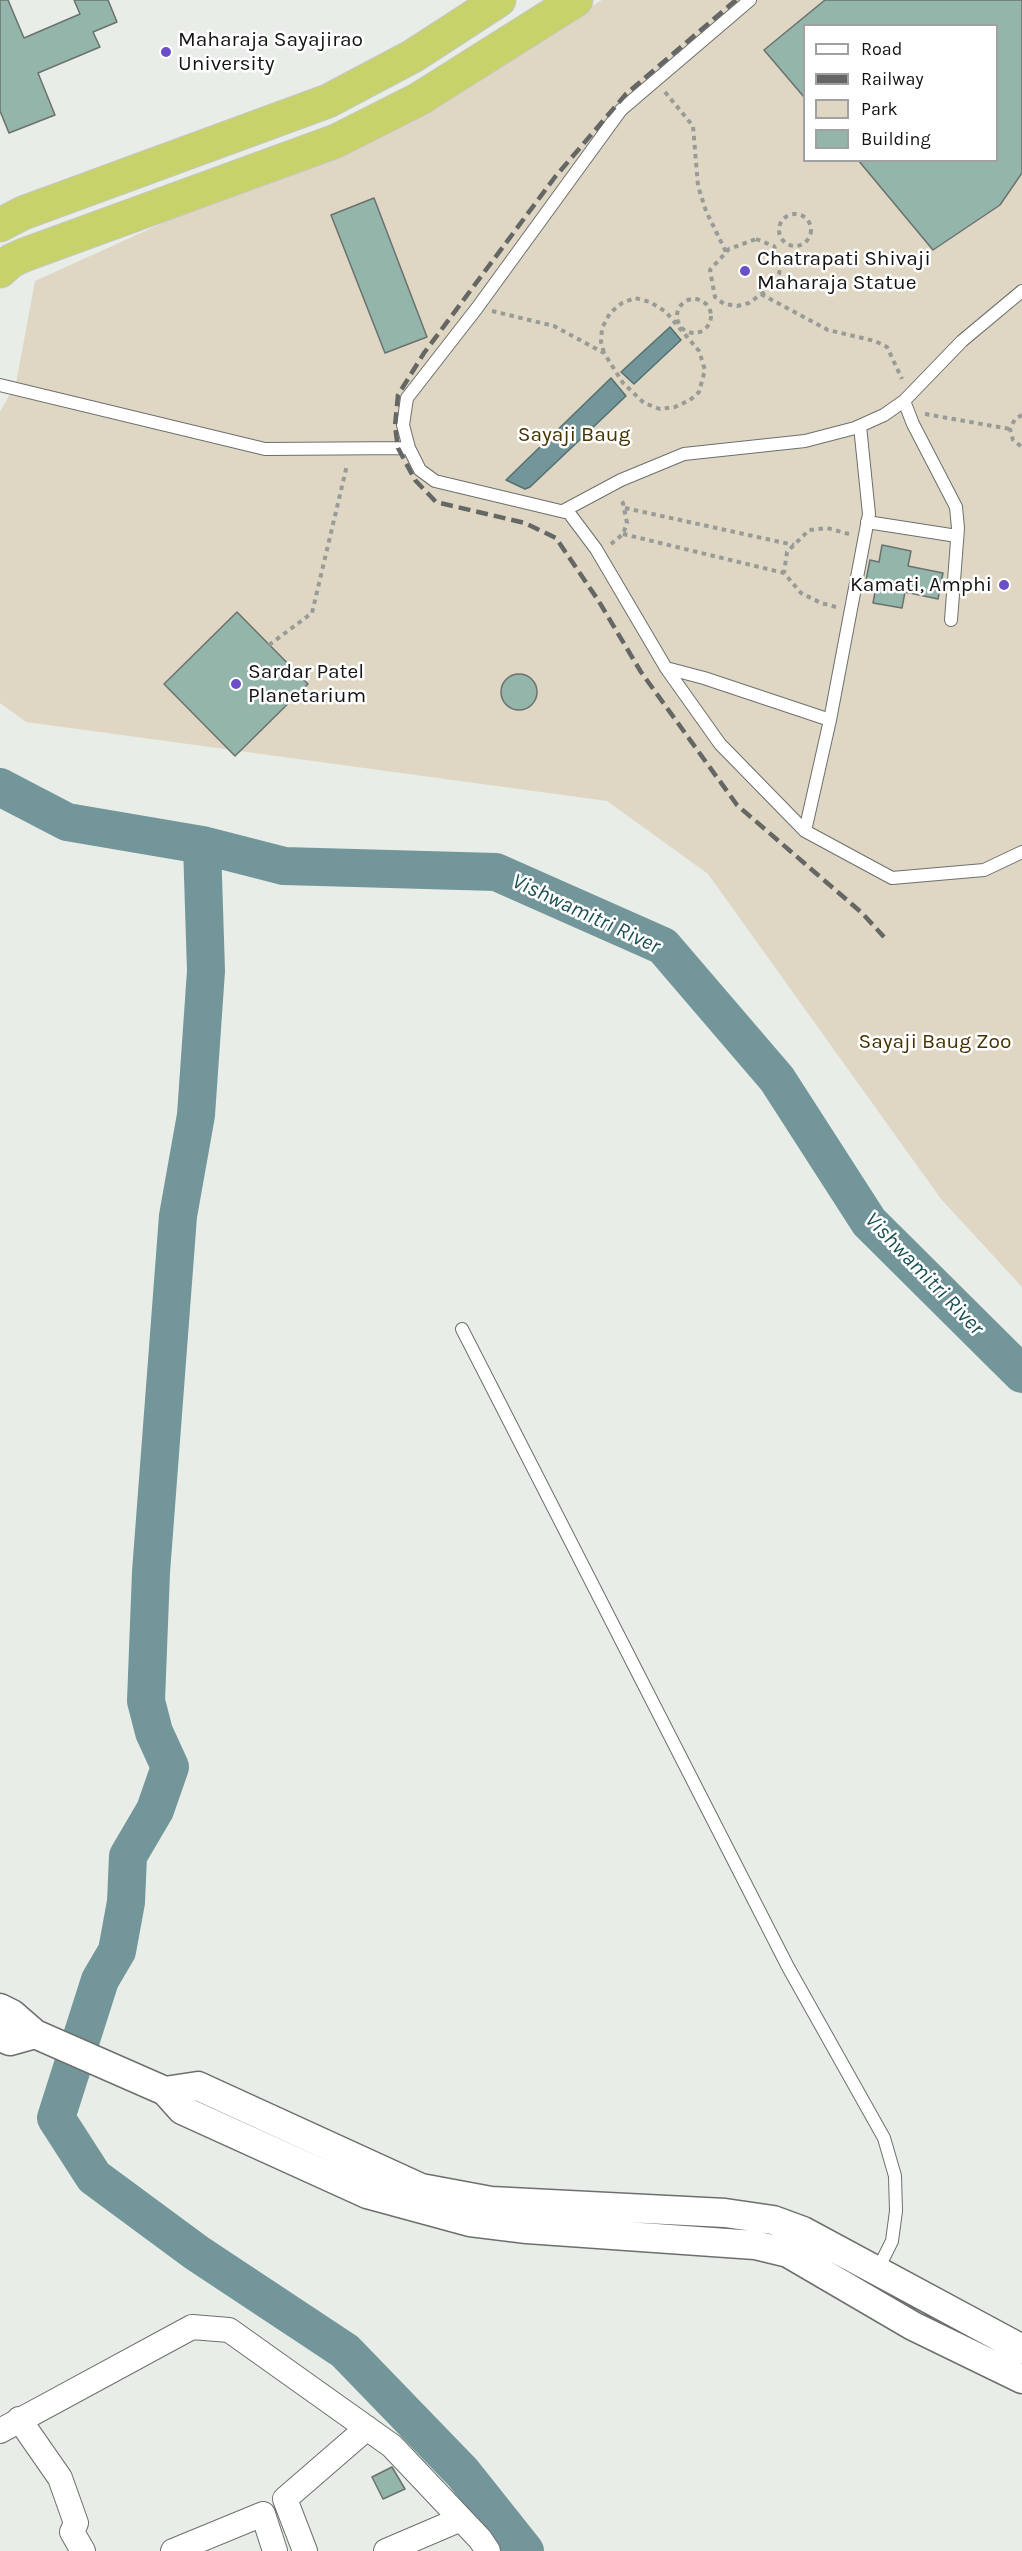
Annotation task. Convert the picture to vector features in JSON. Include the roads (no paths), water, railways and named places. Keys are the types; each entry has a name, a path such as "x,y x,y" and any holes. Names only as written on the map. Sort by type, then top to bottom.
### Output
{"highway":[{"path":"0,225 23,213 328,101 413,56 499,0"},
{"path":"0,271 11,261 24,255 336,141 419,99 576,0"}],"street":[{"path":"0,2008 12,2014 34,2034 165,2091 182,2110 366,2194 470,2222 527,2229 755,2245 775,2236 803,2230 1022,2349"},
{"path":"0,2037 10,2041 34,2034"},
{"path":"165,2091 198,2086 421,2188 491,2202 725,2213 775,2236 788,2253 913,2326 1022,2379"},
{"path":"616,2236 622,2207"},
{"path":"83,2551 72,2532 76,2523 60,2478 10,2425 192,2326 229,2330 392,2446 480,2539 488,2551"},
{"path":"305,2551 285,2499 367,2428"},
{"path":"173,2551 263,2514 275,2551"},
{"path":"386,2551 461,2519"}],"lane":[{"path":"750,0 621,110 477,309 407,398 403,425 409,448 420,470 435,481 569,513 596,549 666,668 720,744 805,831 892,878 984,870 1022,852"},
{"path":"562,510 609,486 684,454 805,441 860,426 884,415 908,402 962,341 1022,291"},
{"path":"0,385 265,449 409,448"},
{"path":"908,402 956,507 957,536 951,620"},
{"path":"805,831 830,720 869,514 860,426"},
{"path":"867,522 957,536"},
{"path":"666,668 704,678 830,720"},
{"path":"462,1329 788,1967 884,2138 895,2176 896,2211 892,2241 877,2271"}],"water":[{"path":"670,327 681,340 634,384 621,372"},
{"path":"611,378 626,396 530,487 525,489 506,480"}],"waterway":[{"name":"Vishwamitri River","path":"0,787 67,822 202,845 284,866 496,872 663,946 777,1079 869,1222 1022,1374"},
{"path":"202,845 206,971 196,1115 178,1216 151,1572 146,1701 154,1732 170,1767 155,1810 128,1856 126,1902 117,1951 100,1980 56,2118 94,2177 197,2253 345,2351 463,2473 525,2551"}],"railway":[{"path":"736,0 626,94 555,177 424,353 398,395 395,426 398,448 415,480 436,502 525,523 556,538 598,600 641,672 737,805 862,913 884,937"}],"place":[{"name":"Maharaja Sayajirao University","path":"166,52"},
{"name":"Chatrapati Shivaji Maharaja Statue","path":"745,271"},
{"name":"Kamati, Amphi","path":"1004,585"},
{"name":"Sardar Patel Planetarium","path":"236,684"}],"park label":[{"name":"Sayaji Baug","path":"574,435"},
{"name":"Sayaji Baug Zoo","path":"935,1042"}]}
